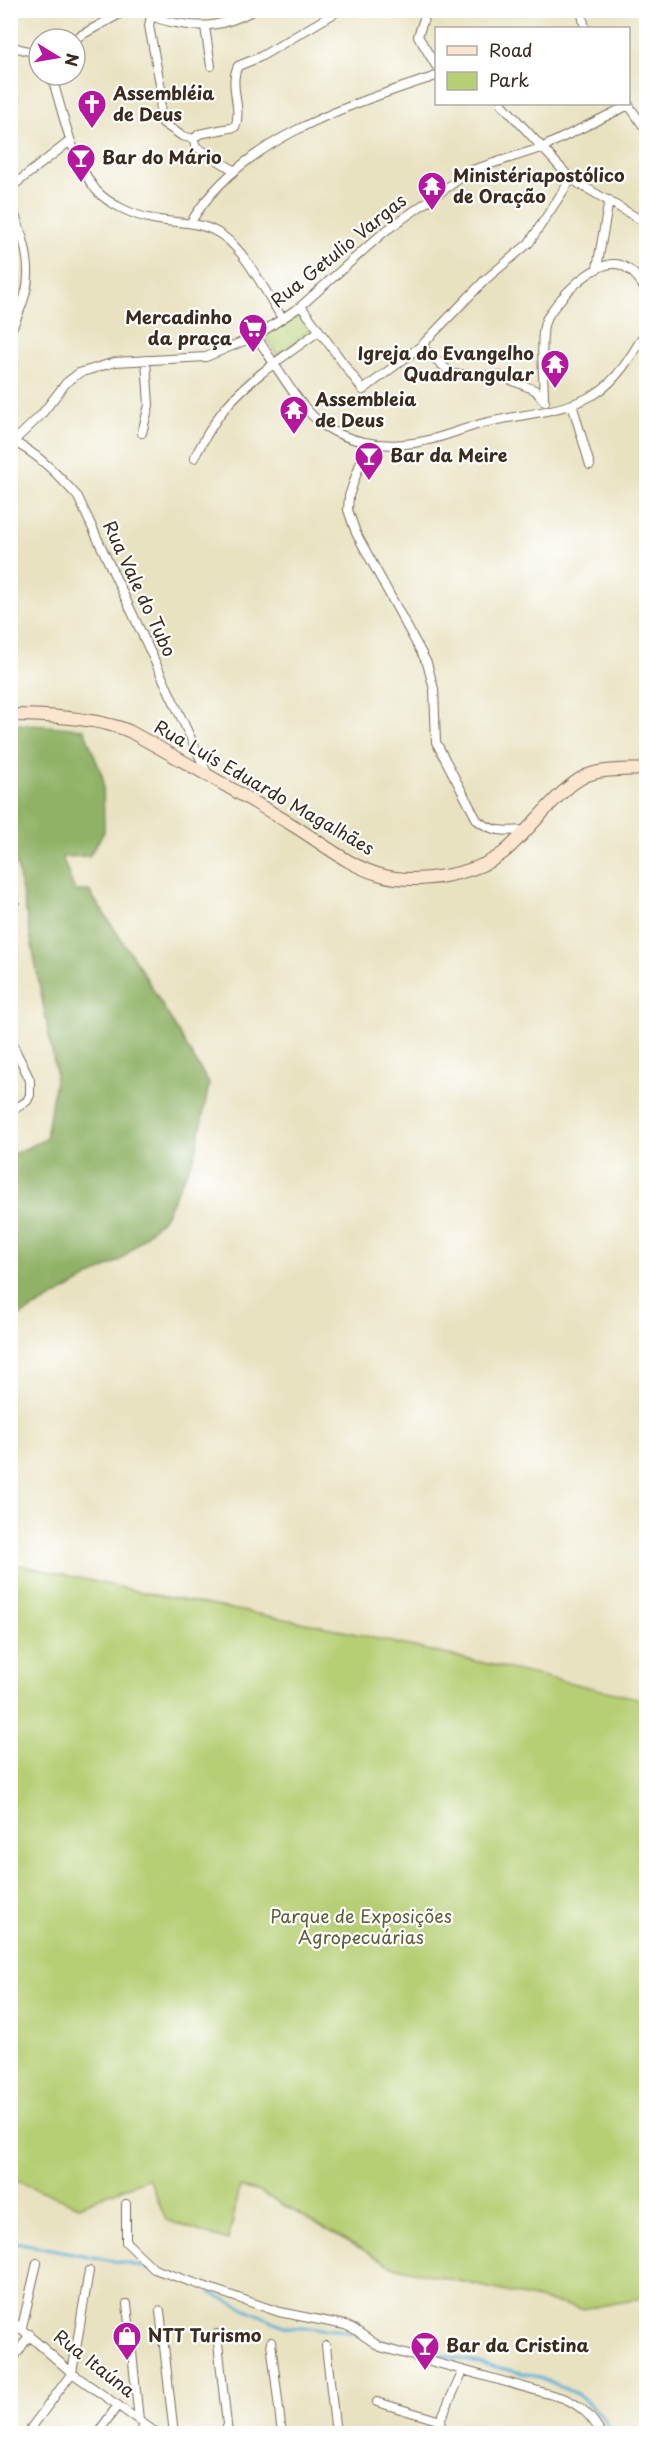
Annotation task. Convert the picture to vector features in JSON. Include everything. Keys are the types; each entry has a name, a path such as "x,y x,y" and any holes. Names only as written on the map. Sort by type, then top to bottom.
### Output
{"main road":[{"name":"Rua Luís Eduardo Magalhães","path":"10,715 116,726 208,775 368,871 405,880 435,878 487,864 529,829 566,788 594,772 646,770"}],"street":[{"path":"87,32 127,10"},
{"path":"194,139 182,136 163,123 160,116 161,89 148,13 191,27 205,27 226,24 254,10"},
{"path":"194,139 199,134 235,126 237,119 234,76 238,66 260,57 340,10"},
{"path":"427,10 418,36 435,64"},
{"path":"581,10 585,27"},
{"path":"205,27 211,66"},
{"path":"10,46 27,51"},
{"path":"191,222 201,205 235,171 272,144 306,125 365,100 435,76"},
{"path":"54,87 70,141 92,183 104,198 152,219 191,222 221,234 236,246 282,318"},
{"path":"503,105 540,148 571,179 646,223"},
{"name":"Rua Getulio Vargas","path":"12,442 41,415 66,383 79,373 116,362 206,357 256,336 301,306 384,232 472,170 540,148 627,105"},
{"path":"630,105 646,130"},
{"path":"194,139 195,146 235,171"},
{"path":"10,188 70,141"},
{"path":"301,306 363,390 421,346 485,280 529,243 571,179"},
{"path":"597,268 609,200"},
{"path":"10,203 20,226 28,274 26,288 10,333"},
{"path":"547,409 544,399 545,321 568,290 597,268 619,264 633,272 646,292"},
{"path":"194,458 227,405 275,364 319,331"},
{"path":"256,336 314,417 326,427 367,443 404,445 477,425 572,404 595,394 620,371 646,331"},
{"path":"421,346 452,374 501,376 535,390 544,399"},
{"path":"142,433 149,405 146,360"},
{"path":"572,404 590,465"},
{"name":"Rua Vale do Tubo","path":"12,442 27,450 78,497 208,775"},
{"path":"367,443 349,496 348,510 356,533 431,676 434,689 436,742 477,820 487,828 499,831 529,829"},
{"path":"10,885 15,901 10,911"},
{"path":"10,1039 30,1080 27,1101 10,1112"},
{"path":"126,2204 126,2242 154,2269 279,2312 354,2329 380,2347 563,2398 587,2412 602,2433"},
{"path":"22,2327 37,2263"},
{"path":"31,2428 72,2373 89,2271"},
{"path":"127,2304 142,2422 139,2433"},
{"path":"160,2311 174,2433"},
{"name":"Rua Itaúna","path":"10,2319 22,2327 72,2373 158,2433"},
{"path":"10,2364 30,2334"},
{"path":"218,2334 228,2433"},
{"path":"271,2342 282,2433"},
{"path":"326,2346 336,2433"},
{"path":"434,2433 463,2371"},
{"path":"377,2402 441,2421"},
{"path":"97,2433 118,2405"}],"green space":[{"path":"300,310 313,330 277,355 264,335"},
{"path":"11,725 84,729 103,778 104,832 89,856 62,857 75,891 89,891 139,966 209,1084 196,1152 165,1216 122,1259 11,1321 11,1155 46,1139 56,1073 17,865 11,865"},
{"name":"Parque de Exposições Agropecuárias","path":"11,1563 155,1595 317,1625 646,1700 646,2295 640,2299 582,2309 392,2266 260,2192 240,2187 228,2241 166,2220 149,2178 79,2206 11,2179 11,2135 14,2118 10,2117"}],"waterway":[{"path":"10,2241 149,2268"},
{"path":"211,2293 286,2327 338,2330 355,2334"},
{"path":"374,2339 535,2376 577,2394 602,2416 613,2434"}],"place":[{"name":"Assembléia de Deus","path":"92,130"},
{"name":"Bar do Mário","path":"81,184"},
{"name":"Ministériapostólico de Oração","path":"432,212"},
{"name":"Mercadinho da praça","path":"253,354"},
{"name":"Igreja do Evangelho Quadrangular","path":"555,390"},
{"name":"Assembleia de Deus","path":"294,436"},
{"name":"Bar da Meire","path":"369,482"},
{"name":"NTT Turismo","path":"127,2362"},
{"name":"Bar da Cristina","path":"425,2372"}]}
